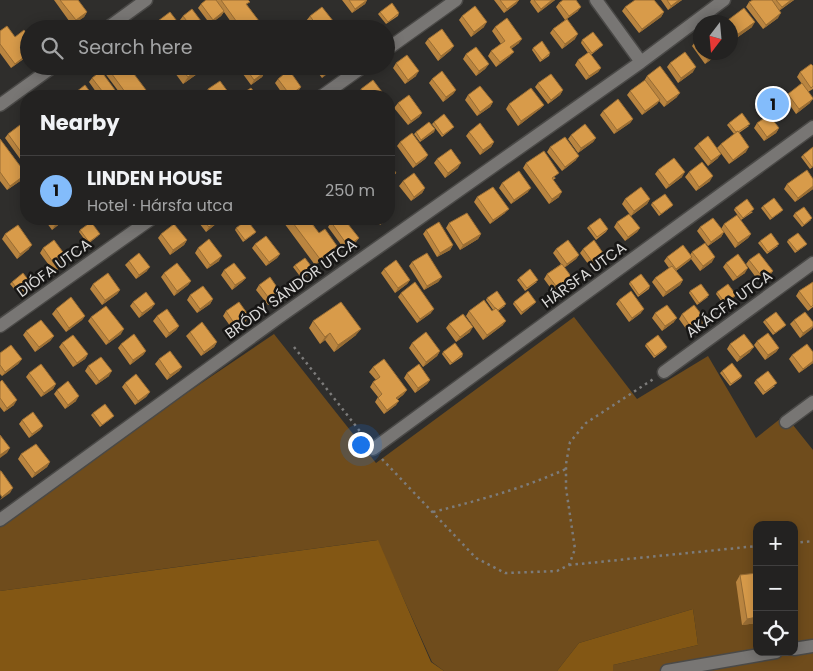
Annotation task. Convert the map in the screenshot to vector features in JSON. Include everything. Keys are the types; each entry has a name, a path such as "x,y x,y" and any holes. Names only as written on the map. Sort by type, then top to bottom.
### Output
{"street":[{"path":"118,20 146,0"},
{"path":"395,44 456,0"},
{"path":"596,0 641,62"},
{"name":"BRÓDY SÁNDOR UTCA","path":"0,520 278,318 641,62 724,0"},
{"path":"21,90 42,75"},
{"path":"330,90 351,75"},
{"path":"0,105 20,91"},
{"name":"HÁRSFA UTCA","path":"373,449 813,128"},
{"name":"DIÓFA UTCA","path":"0,326 142,225"},
{"name":"AKÁCFA UTCA","path":"664,372 813,263"},
{"path":"786,422 813,402"},
{"path":"798,648 813,646"},
{"path":"667,671 753,656"}],"path":[{"path":"294,347 373,449 476,558 505,573 557,571 569,565 753,546"},
{"path":"569,565 575,549 566,488 566,468 570,442 586,422 664,372"},
{"path":"432,512 533,484 566,468"},
{"path":"798,543 813,541"}],"shaded area":[{"path":"574,317 637,399 708,356 756,438 785,415 813,450 813,671 613,671 613,665 698,645 693,609 579,643 557,671 444,671 432,662 377,540 0,591 0,519 274,334 376,463"},
{"path":"378,540 431,662 444,671 0,671 0,591"},
{"path":"693,609 698,645 613,665 613,671 557,671 579,643"}],"building":[{"path":"60,0 78,0 87,12 76,20"},
{"path":"206,0 216,0 224,11 213,20 201,4"},
{"path":"221,0 248,0 250,2 246,4 258,20 235,20"},
{"path":"349,0 367,0 355,9"},
{"path":"500,0 519,0 507,9"},
{"path":"534,0 552,0 541,9"},
{"path":"563,0 576,0 581,7 569,16 559,3"},
{"path":"635,0 654,0 664,12 642,29 625,7"},
{"path":"667,0 679,0 671,6"},
{"path":"753,0 772,0 781,13 766,25 749,2"},
{"path":"776,0 791,0 782,7"},
{"path":"392,3 399,13 390,20 386,20 380,12"},
{"path":"475,6 487,22 474,32 462,16"},
{"path":"322,7 332,20 313,20 310,16"},
{"path":"744,8 755,22 738,34 738,15 735,15"},
{"path":"192,9 200,20 186,20 183,16"},
{"path":"170,12 176,20 159,20"},
{"path":"507,18 522,39 510,47 514,52 500,62 491,51 505,41 495,27"},
{"path":"567,19 578,34 565,44 553,29"},
{"path":"7,26 15,37 20,33 20,60 15,64 0,44 0,31"},
{"path":"442,29 454,46 441,56 428,39"},
{"path":"593,32 603,45 592,53 582,40"},
{"path":"542,41 550,53 542,60 533,48"},
{"path":"476,47 489,64 479,71 466,54"},
{"path":"589,52 601,68 589,76 578,60"},
{"path":"685,52 696,67 681,78 670,63"},
{"path":"407,55 419,71 408,80 396,63"},
{"path":"811,64 813,66 813,86 811,88 800,72"},
{"path":"660,66 680,93 667,102 647,76"},
{"path":"442,71 456,90 446,97 432,79"},
{"path":"551,74 563,90 551,100 538,83"},
{"path":"96,75 104,75 115,90 101,90 92,78"},
{"path":"113,75 135,75 146,90 124,90"},
{"path":"250,75 261,75 254,80"},
{"path":"283,75 293,75 301,87 297,90 286,90 278,79"},
{"path":"373,80 380,90 362,90"},
{"path":"645,80 660,100 645,111 630,91"},
{"path":"220,81 227,90 209,90"},
{"path":"802,83 813,99 799,109 788,94"},
{"path":"85,85 89,90 79,90"},
{"path":"480,86 493,102 480,112 468,95"},
{"path":"531,88 544,105 521,121 509,104"},
{"path":"777,88 787,101 775,110 765,97"},
{"path":"409,95 422,113 411,121 398,103"},
{"path":"618,99 633,119 617,130 603,111"},
{"path":"742,113 750,124 736,132 729,123"},
{"path":"444,114 454,127 443,135 434,122"},
{"path":"769,115 779,128 767,137 757,123"},
{"path":"429,122 435,129 421,140 416,132"},
{"path":"480,123 494,142 483,150 469,132"},
{"path":"585,124 596,138 581,148 571,135"},
{"path":"20,125 20,151 8,134"},
{"path":"738,131 749,147 733,160 721,144"},
{"path":"412,133 428,155 416,164 400,142"},
{"path":"708,136 721,154 711,161 698,144"},
{"path":"565,137 579,156 565,167 550,147"},
{"path":"0,139 20,166 20,178 10,186 0,172"},
{"path":"813,147 813,166 812,167 803,155"},
{"path":"451,149 461,163 448,173 437,159"},
{"path":"544,151 559,173 552,178 562,192 552,199 526,163"},
{"path":"674,158 685,172 669,185 658,170"},
{"path":"702,162 713,176 699,187 689,172"},
{"path":"807,170 813,179 813,186 798,198 787,184"},
{"path":"519,171 531,188 514,200 502,183"},
{"path":"414,173 425,188 414,197 403,181"},
{"path":"493,187 509,209 493,220 477,197"},
{"path":"641,187 650,199 634,211 625,199"},
{"path":"665,194 673,205 661,214 652,203"},
{"path":"774,198 783,210 772,218 763,206"},
{"path":"747,199 754,209 743,218 735,208"},
{"path":"804,207 812,218 804,225 795,213"},
{"path":"467,213 481,234 463,245 449,223"},
{"path":"629,214 640,228 628,237 617,222"},
{"path":"737,215 751,234 738,243 724,224"},
{"path":"600,218 608,229 597,237 589,226"},
{"path":"713,218 724,232 711,242 700,227"},
{"path":"439,222 453,245 440,253 426,230"},
{"path":"18,225 32,245 20,254 5,234"},
{"path":"87,225 93,225 100,234 89,242 80,230"},
{"path":"175,225 187,240 173,250 161,234"},
{"path":"240,225 251,225 256,232 245,240 236,228"},
{"path":"294,225 313,225 319,233 325,229 337,246 320,259"},
{"path":"333,225 349,225 359,238 348,246"},
{"path":"771,233 779,244 768,252 760,241"},
{"path":"798,233 807,244 797,251 788,240"},
{"path":"266,236 280,254 269,262 255,244"},
{"path":"209,239 222,256 210,265 198,248"},
{"path":"54,240 68,259 57,268 43,248"},
{"path":"568,240 579,255 567,264 556,249"},
{"path":"594,240 605,256 594,264 583,249"},
{"path":"705,243 715,257 703,266 692,252"},
{"path":"683,245 692,257 676,269 667,257"},
{"path":"139,253 150,267 139,275 129,261"},
{"path":"427,253 442,277 427,286 412,262"},
{"path":"759,253 773,271 763,278 749,260"},
{"path":"738,254 748,268 737,277 726,263"},
{"path":"305,258 314,270 304,277 295,265"},
{"path":"396,260 410,280 398,288 384,269"},
{"path":"177,263 191,281 177,291 164,273"},
{"path":"234,263 246,278 235,285 224,270"},
{"path":"562,264 573,279 559,290 547,274"},
{"path":"672,266 683,280 666,292 655,278"},
{"path":"530,269 538,280 527,288 519,278"},
{"path":"23,273 33,286 21,294 12,282"},
{"path":"108,273 120,290 105,300 93,284"},
{"path":"641,274 650,286 639,295 630,282"},
{"path":"270,277 281,293 271,301 259,285"},
{"path":"415,282 434,309 420,319 401,293"},
{"path":"813,282 813,305 811,307 799,291"},
{"path":"701,284 709,295 699,303 690,291"},
{"path":"728,284 736,295 725,303 717,292"},
{"path":"203,286 213,299 200,309 190,295"},
{"path":"497,291 506,304 498,310 487,298"},
{"path":"528,291 536,302 522,312 514,302"},
{"path":"631,291 644,309 632,318 619,300"},
{"path":"146,292 155,304 142,313 133,302"},
{"path":"71,297 85,316 69,328 56,309"},
{"path":"484,300 492,311 496,308 506,321 487,335 469,311"},
{"path":"239,302 249,316 236,326 226,311"},
{"path":"341,302 361,329 338,345 330,333 325,337 313,321"},
{"path":"667,305 677,318 665,326 655,313"},
{"path":"694,305 705,319 692,329 682,314"},
{"path":"106,306 124,329 109,341 91,317"},
{"path":"167,309 179,326 169,333 157,316"},
{"path":"776,312 786,325 775,333 765,320"},
{"path":"805,312 813,322 813,326 803,333 794,320"},
{"path":"463,314 473,327 460,337 449,324"},
{"path":"41,320 54,336 39,347 26,331"},
{"path":"202,322 217,342 204,352 190,332"},
{"path":"426,332 440,351 426,362 412,343"},
{"path":"768,333 779,348 768,355 757,341"},
{"path":"134,334 146,351 133,360 121,344"},
{"path":"744,334 754,347 740,357 730,344"},
{"path":"73,335 88,354 77,363 62,343"},
{"path":"658,335 667,347 655,356 646,344"},
{"path":"455,343 463,354 452,363 443,352"},
{"path":"807,344 813,352 813,361 803,369 792,355"},
{"path":"11,345 22,359 5,372 0,365 0,353"},
{"path":"170,351 182,367 170,375 159,359"},
{"path":"101,357 112,371 99,381 88,366"},
{"path":"384,359 407,390 396,398 399,401 387,410 378,398 382,394 373,382 380,377 373,367"},
{"path":"732,363 742,376 731,384 722,371"},
{"path":"41,364 56,384 44,393 29,373"},
{"path":"419,364 430,380 418,388 407,373"},
{"path":"768,371 777,383 765,392 756,380"},
{"path":"136,374 150,392 138,401 125,383"},
{"path":"2,380 17,400 7,408 0,398 0,382"},
{"path":"68,381 79,396 68,405 57,390"},
{"path":"105,404 114,416 102,425 93,413"},
{"path":"33,412 43,426 32,434 22,420"},
{"path":"0,435 10,448 0,455"},
{"path":"36,444 50,462 35,473 21,454"},
{"path":"0,471 13,488 2,497 0,494"},
{"path":"753,573 753,618 747,619 740,575"}],"place":[{"name":"LINDEN HOUSE","path":"773,104"}]}
